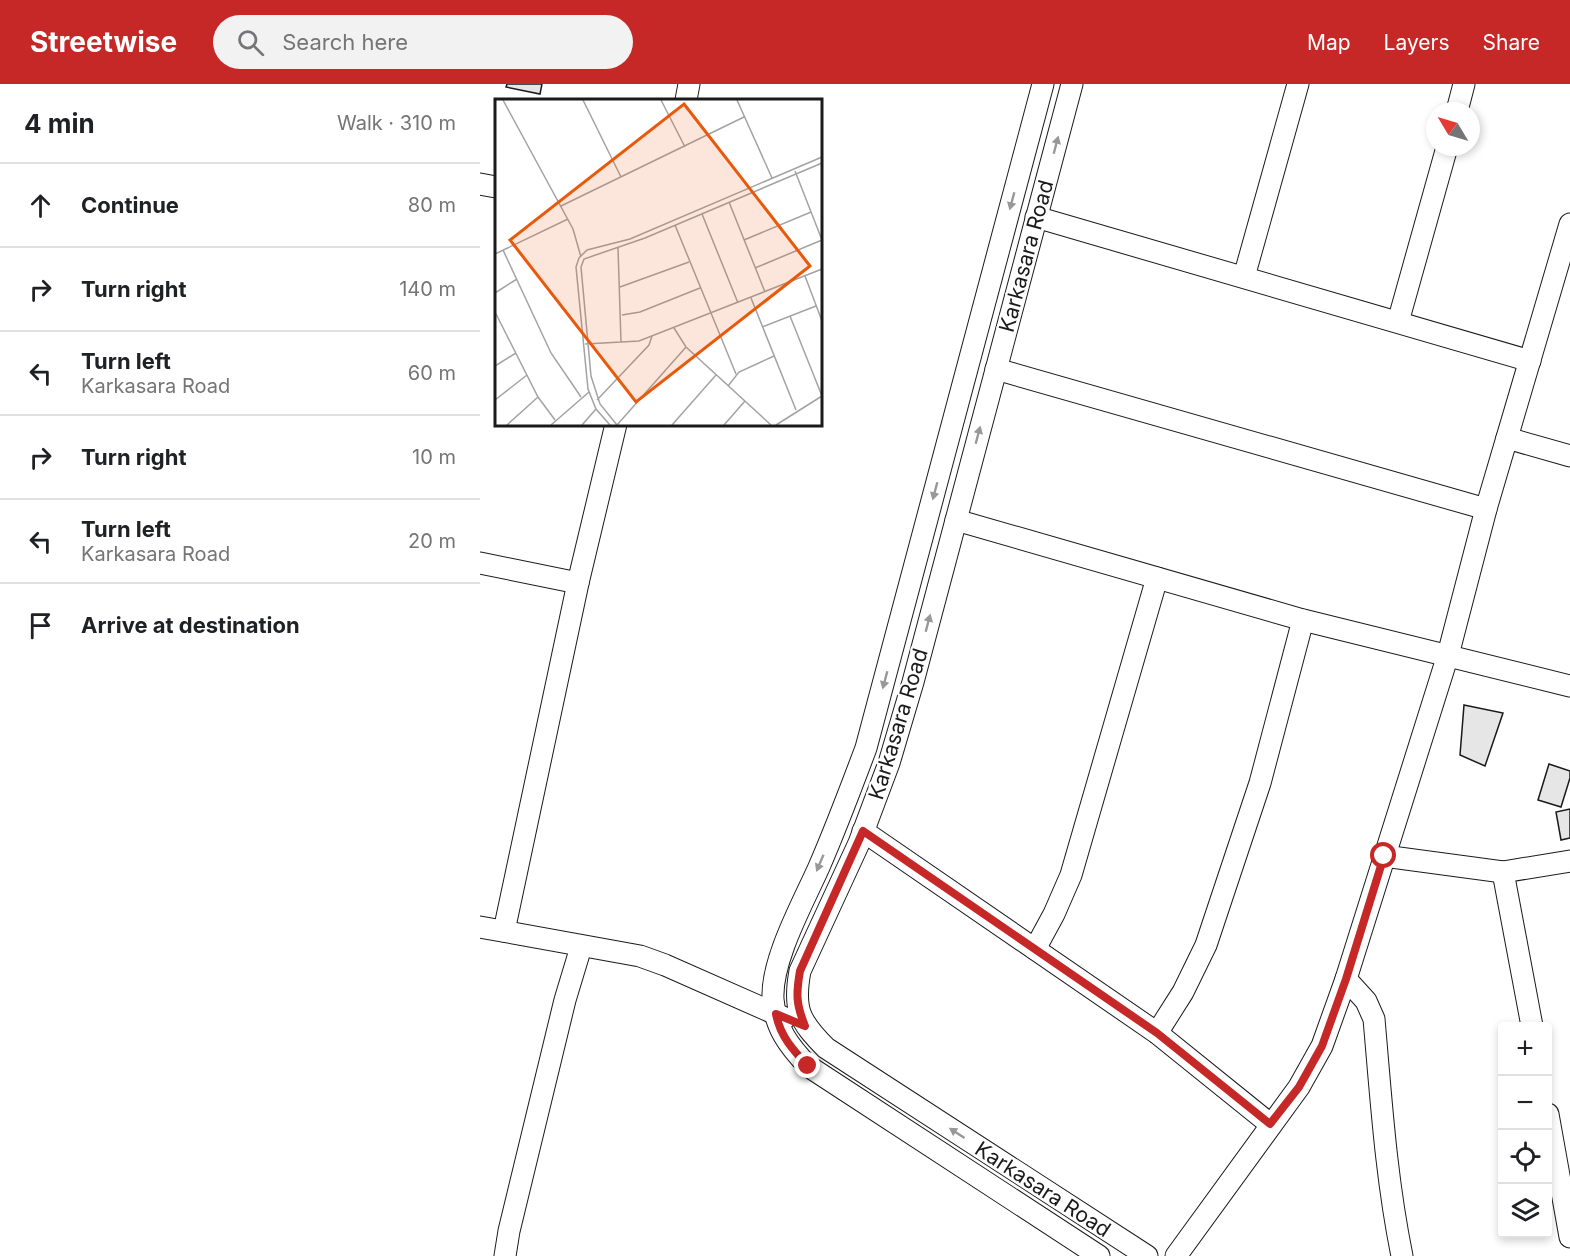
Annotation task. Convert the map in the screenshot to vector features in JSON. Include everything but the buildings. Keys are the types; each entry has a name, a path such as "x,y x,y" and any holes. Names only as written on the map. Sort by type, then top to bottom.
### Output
{"street":[{"path":"686,99 689,84"},
{"name":"Karkasara Road","path":"1043,84 866,748 776,966 773,999 778,1025 788,1045 808,1066 1098,1256"},
{"name":"Karkasara Road","path":"1072,84 895,743 863,831 800,971 796,992 798,1008 805,1026 826,1048 1147,1256"},
{"path":"1244,277 1298,84"},
{"path":"1459,102 1464,84"},
{"path":"1398,322 1444,156"},
{"path":"480,184 495,187"},
{"path":"1036,217 1530,361"},
{"path":"1176,1256 1299,1087 1322,1046 1346,979 1448,655 1486,509 1570,224"},
{"path":"996,369 1486,509"},
{"path":"504,931 578,583 615,426"},
{"path":"1507,438 1570,456"},
{"path":"956,520 1303,620 1570,687"},
{"path":"480,563 578,583"},
{"path":"1035,949 1071,875 1157,578"},
{"path":"1157,1033 1183,992 1206,945 1260,783 1303,620"},
{"path":"863,831 1157,1033 1270,1124"},
{"path":"1384,856 1503,872 1570,861"},
{"path":"1503,872 1531,1022"},
{"path":"480,927 640,956 805,1026"},
{"path":"505,1256 508,1231 565,1000 581,947"},
{"path":"1346,979 1366,1001 1374,1018 1385,1148 1393,1211 1402,1256"},
{"path":"1551,1130 1570,1237"}],"route":[{"path":"808,1066 788,1045 778,1025 776,1014 805,1026 798,1008 796,992 800,971 863,831 1157,1033 1270,1124 1299,1087 1322,1046 1346,979 1384,856"}]}
